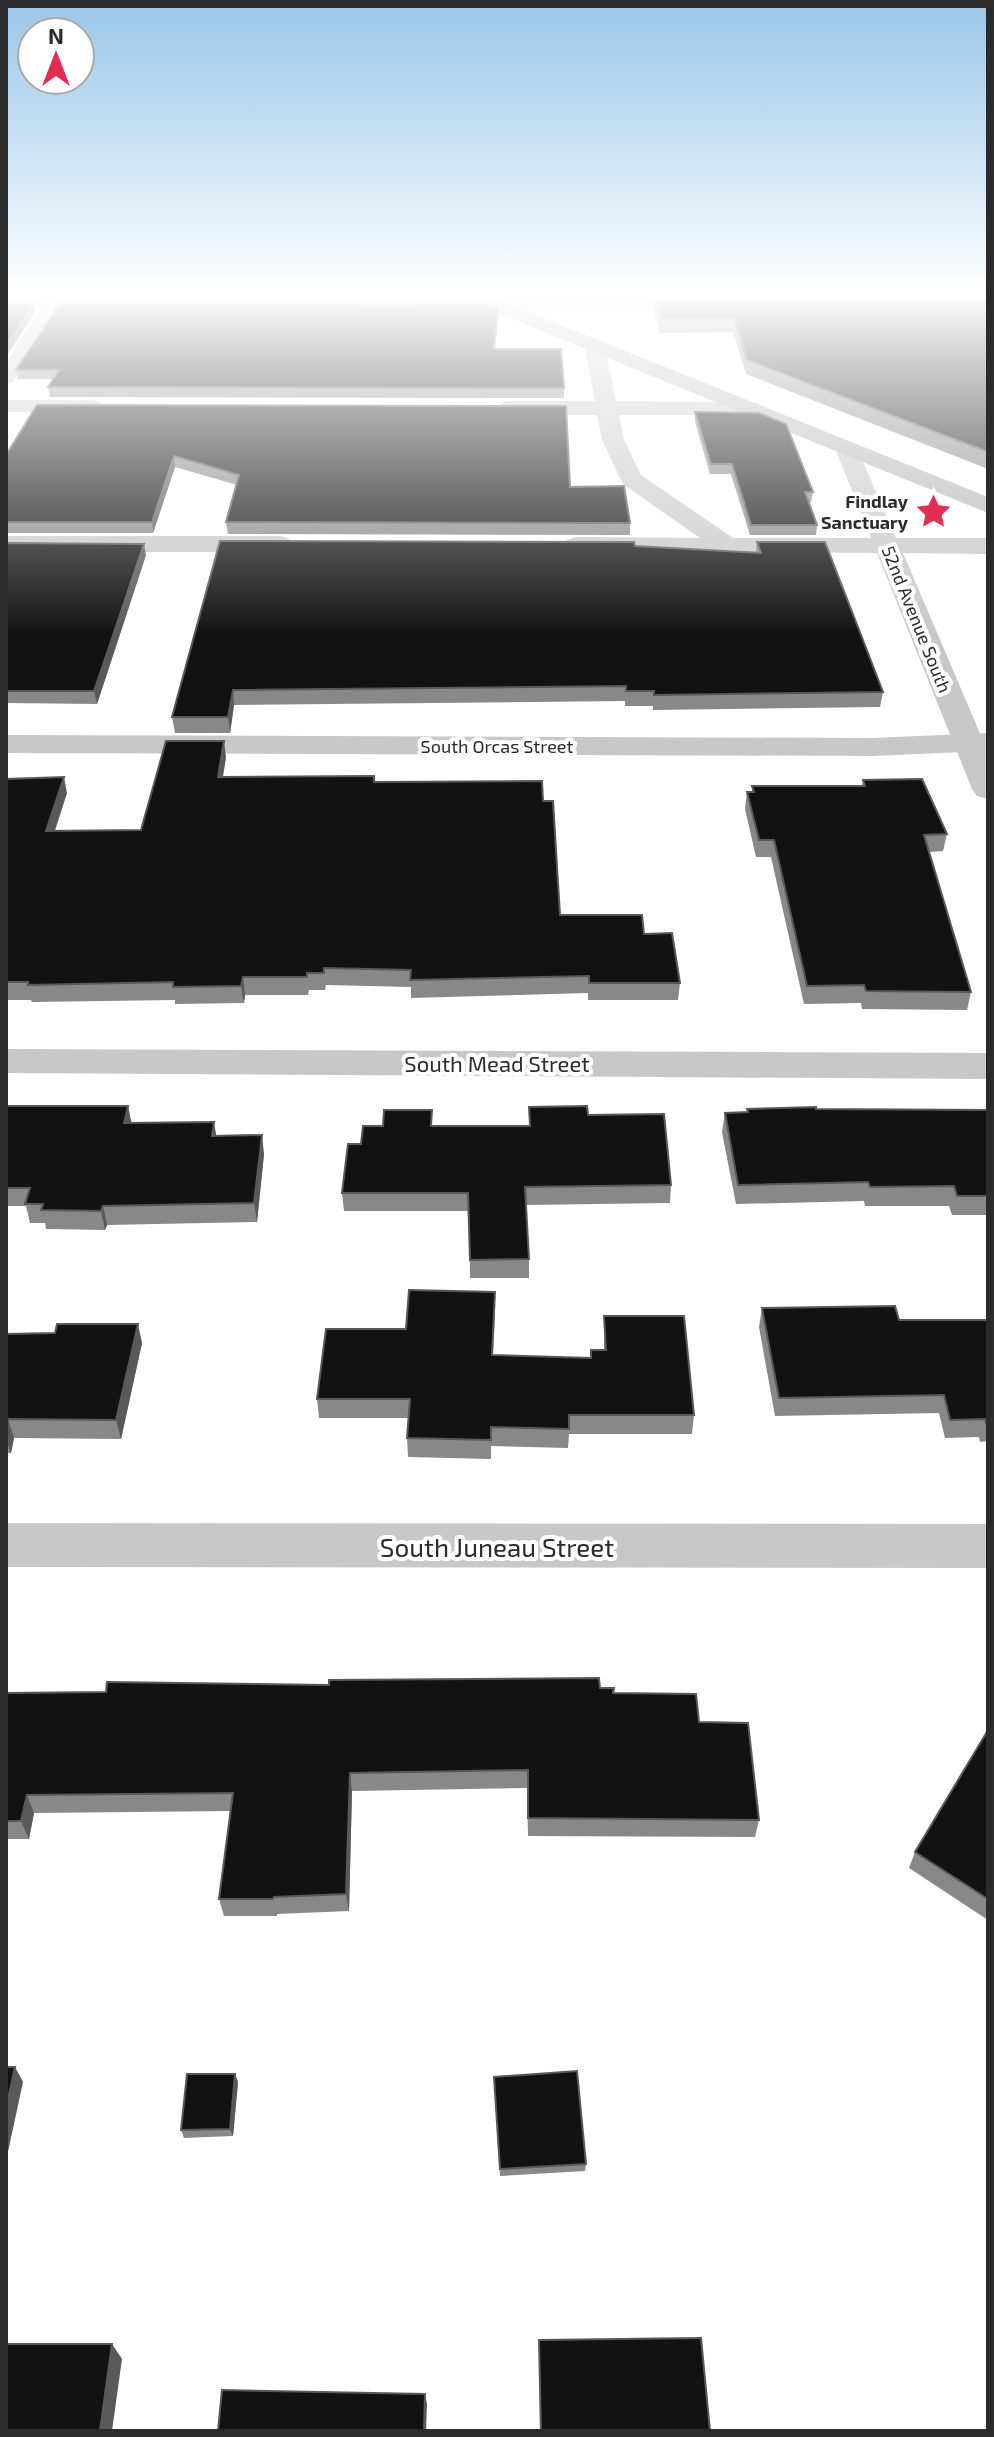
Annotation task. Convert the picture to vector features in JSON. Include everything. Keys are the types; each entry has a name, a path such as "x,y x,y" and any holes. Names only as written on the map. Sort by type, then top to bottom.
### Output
{"main road":[{"path":"752,409 988,506"}],"street":[{"path":"606,409 613,440 631,479 727,545"},
{"name":"52nd Avenue South","path":"846,448 978,742 988,789"},
{"path":"6,544 304,544"},
{"path":"555,545 988,546"},
{"name":"South Orcas Street","path":"6,744 872,747 978,742"},
{"name":"South Mead Street","path":"6,1061 988,1066"},
{"name":"South Juneau Street","path":"6,1545 988,1546"}],"building":[{"path":"35,409 566,409 570,487 624,486 630,523 226,522 239,475 174,456 152,522 6,522 6,455"},
{"path":"875,409 988,409 988,452"},
{"path":"695,412 759,413 786,424 813,492 805,492 817,525 751,525 732,464 711,464"},
{"path":"220,541 634,542 635,546 761,553 757,542 825,542 883,692 654,695 654,691 626,691 626,686 233,690 228,717 172,717"},
{"path":"6,543 144,544 94,691 6,691"},
{"path":"166,741 224,741 218,777 374,776 374,782 542,781 543,801 553,801 560,915 642,915 644,934 672,933 680,983 589,983 589,976 410,980 411,970 324,968 324,973 307,973 307,977 243,977 241,986 173,987 173,982 28,985 28,982 6,982 6,779 64,777 46,831 141,830"},
{"path":"922,779 947,834 924,835 971,992 866,991 864,985 807,986 774,840 759,840 747,792 754,792 752,786 865,786 863,780"},
{"path":"6,1106 128,1106 124,1123 214,1122 212,1136 262,1135 254,1203 103,1206 101,1211 41,1210 43,1204 25,1204 30,1188 6,1188"},
{"path":"587,1106 588,1115 664,1114 671,1185 525,1187 529,1259 470,1260 468,1193 342,1193 348,1144 361,1144 363,1126 383,1126 384,1110 432,1110 431,1126 530,1126 529,1107"},
{"path":"747,1109 988,1110 988,1196 957,1196 954,1186 870,1187 868,1182 738,1185 725,1113 748,1112"},
{"path":"409,1290 495,1292 492,1355 591,1358 591,1350 606,1350 604,1316 684,1316 694,1415 569,1415 569,1429 491,1427 491,1440 407,1438 410,1399 317,1399 326,1329 406,1329"},
{"path":"895,1306 899,1320 988,1320 988,1423 985,1419 950,1420 944,1395 779,1398 762,1308"},
{"path":"57,1324 138,1324 116,1420 8,1419 6,1428 6,1334 55,1333"},
{"path":"599,1678 600,1688 614,1688 613,1693 696,1694 699,1722 748,1723 759,1820 528,1818 528,1770 350,1773 346,1894 273,1899 219,1899 233,1793 27,1795 21,1821 6,1821 6,1693 106,1692 107,1682 329,1685 329,1680"},
{"path":"988,1730 988,1899 915,1852"},
{"path":"6,2067 15,2067 6,2108"},
{"path":"577,2071 586,2164 500,2169 494,2077"},
{"path":"187,2074 235,2074 230,2129 181,2130"},
{"path":"701,2338 710,2431 541,2431 539,2340"},
{"path":"6,2344 112,2344 100,2431 6,2431"},
{"path":"222,2390 425,2394 424,2431 218,2431"}],"place":[{"name":"Findlay Sanctuary","path":"934,511"}]}
